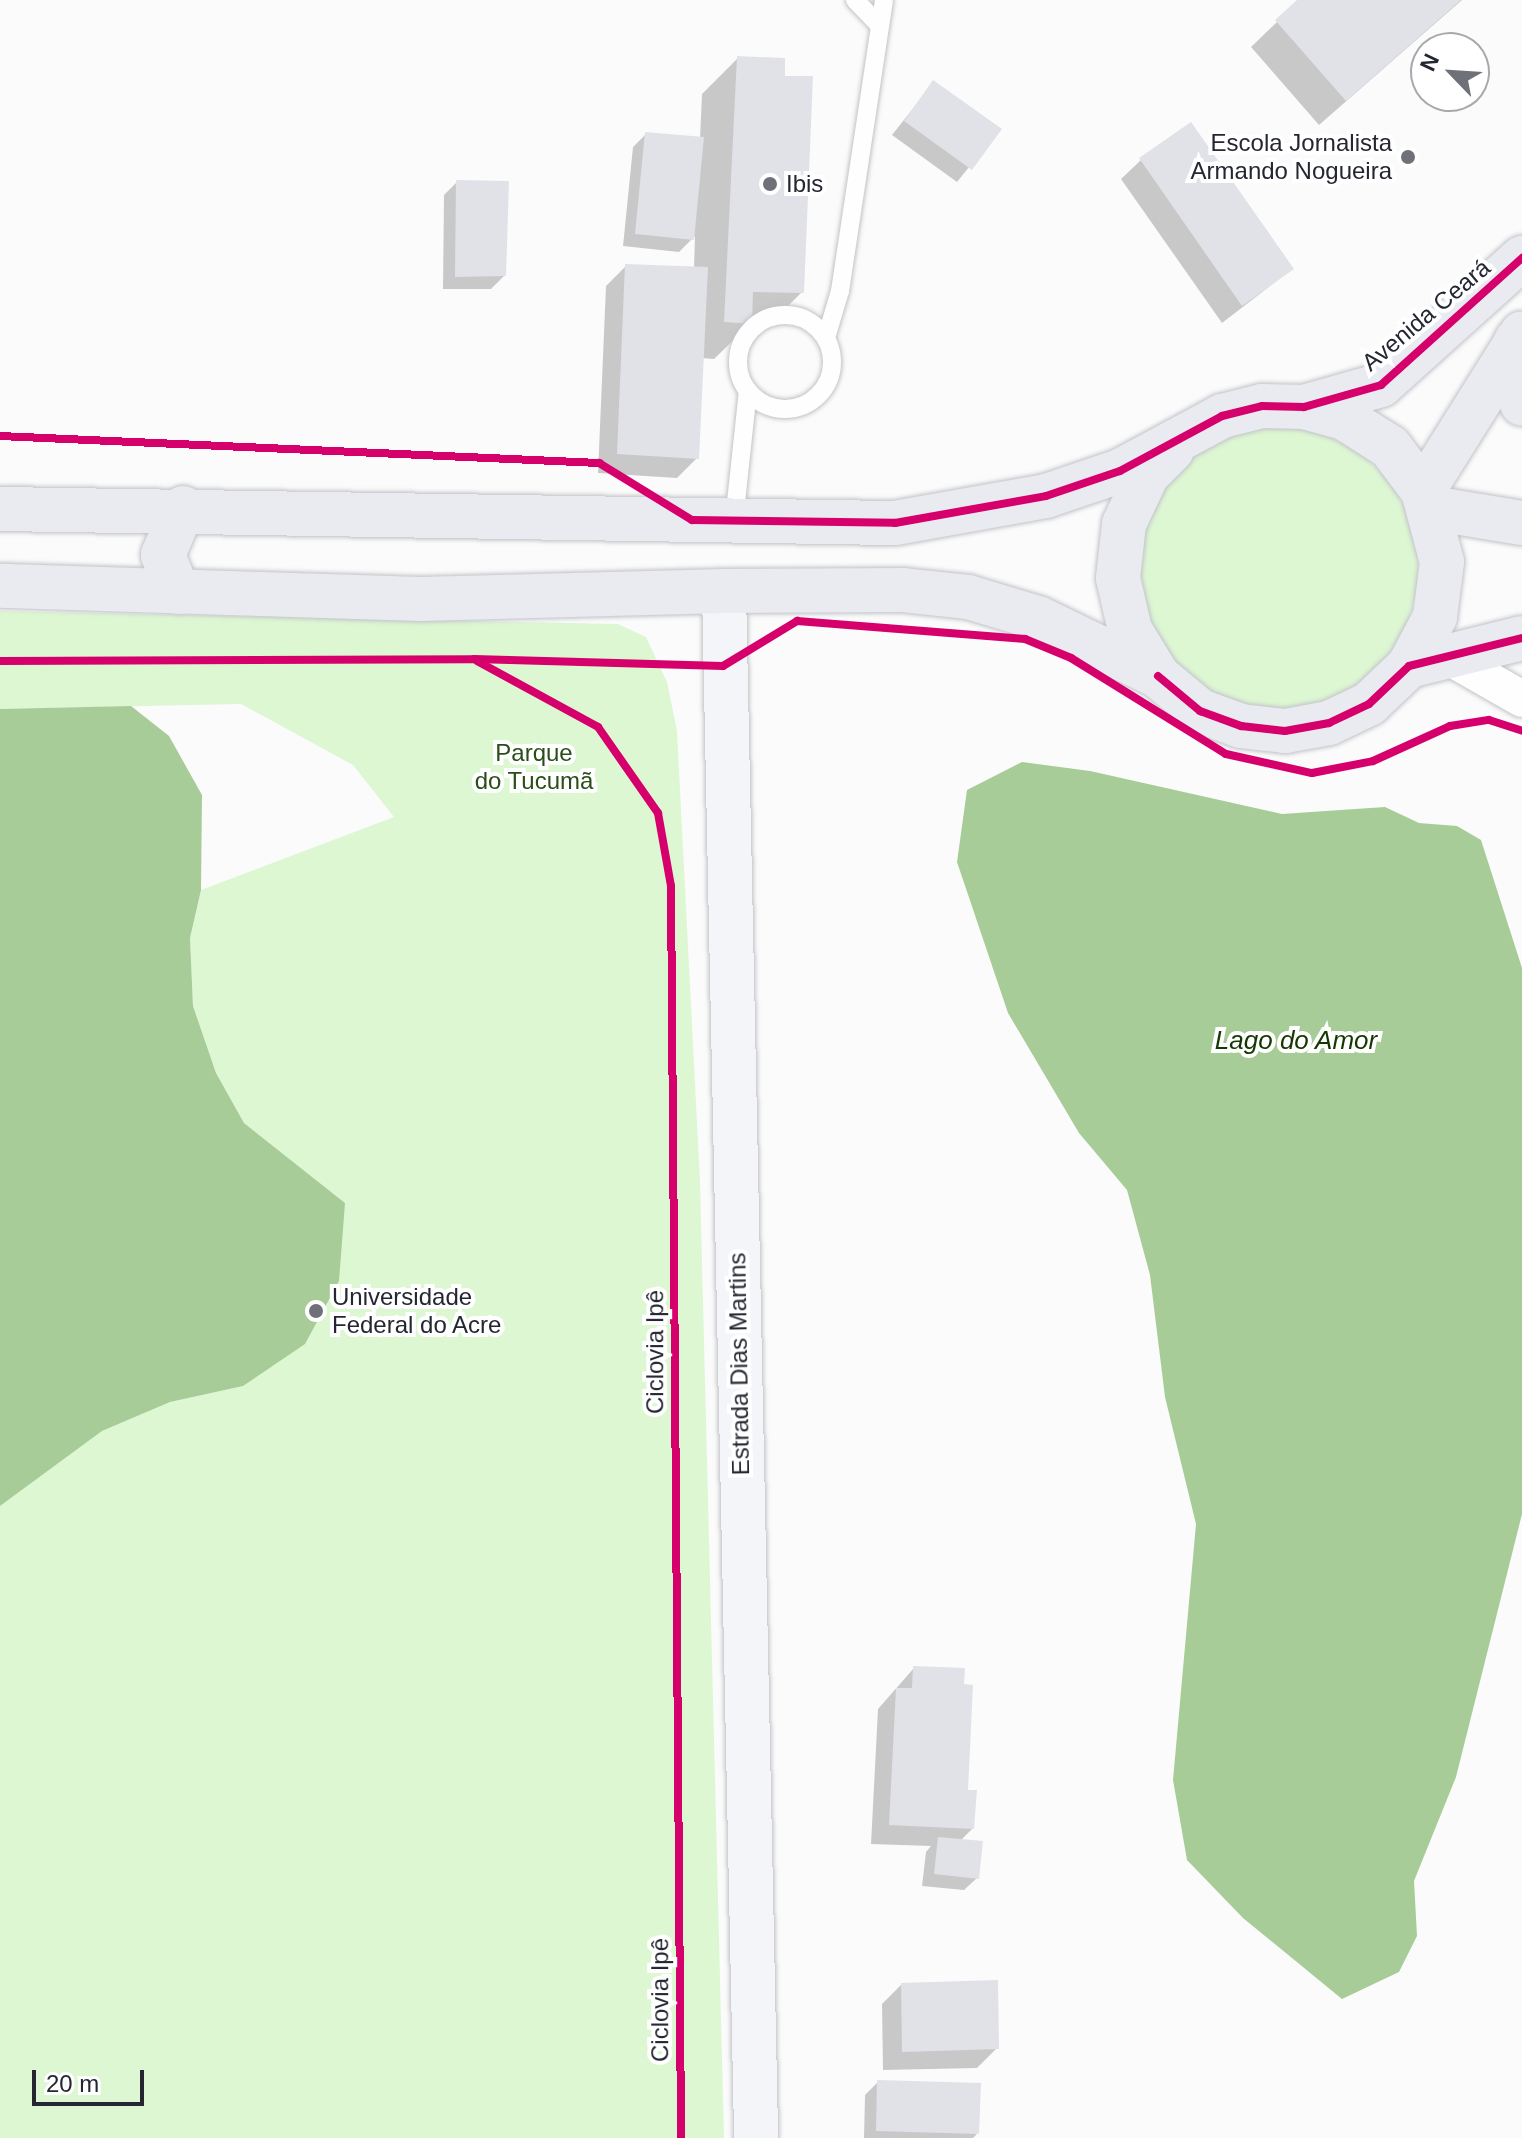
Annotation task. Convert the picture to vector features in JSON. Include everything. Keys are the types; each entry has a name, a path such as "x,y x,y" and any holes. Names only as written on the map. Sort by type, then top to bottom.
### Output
{"main road":[{"name":"Avenida Ceará","path":"1304,407 1381,385 1522,258"},
{"path":"1427,500 1519,337"},
{"path":"1519,337 1522,404"},
{"path":"0,509 183,508 433,519 895,523 1046,496 1120,471 1235,413 1262,406 1304,407 1344,418 1390,447 1427,500 1441,576 1428,661"},
{"path":"1158,676 1127,617 1118,578 1124,524 1147,475 1185,436"},
{"path":"1427,500 1522,523"},
{"path":"178,592 163,555 183,508"},
{"path":"0,586 420,599 903,590 968,597 1038,618 1158,676 1200,711 1241,726 1285,731 1329,723 1369,704 1428,661 1522,638"}],"street":[{"name":"Estrada Dias Martins","path":"724,591 756,2138"},
{"path":"1428,661 1522,699"}],"lane":[{"path":"855,0 878,24"},
{"path":"826,338 808,322 785,315 755,327 739,355 739,371 748,391 770,407 786,410 816,398 832,370 826,338 840,291 884,0"},
{"path":"734,521 748,391"}],"green space":[{"path":"1277,427 1304,430 1331,438 1366,459 1386,479 1412,527 1418,568 1415,595 1407,622 1386,657 1366,677 1318,703 1277,709 1250,706 1223,698 1188,677 1168,657 1142,609 1136,568 1139,541 1147,514 1168,479 1188,459 1236,433"},
{"name":"Universidade Federal do Acre","path":"0,611 618,624 646,637 667,682 677,731 700,1181 724,2138 0,2138 0,1506 102,1431 170,1402 243,1386 345,1203 244,1123 216,1073 193,1006 190,938 201,890 394,817 353,765 241,704 0,709"}],"water":[{"path":"131,706 169,736 202,795 201,890 190,938 193,1006 216,1073 244,1123 345,1203 339,1281 305,1344 243,1386 170,1402 102,1431 0,1506 0,709"},
{"name":"Lago do Amor","path":"1022,762 1090,771 1282,814 1385,807 1419,823 1457,826 1481,840 1522,968 1522,1514 1456,1777 1414,1881 1417,1936 1399,1972 1342,1999 1243,1918 1187,1860 1173,1780 1196,1524 1165,1397 1150,1275 1127,1190 1079,1133 1008,1013 957,862 967,790"}],"building":[{"path":"1297,0 1461,0 1425,32 1410,32 1410,45 1346,101 1275,20"},
{"name":"Ibis","path":"737,56 785,58 785,76 813,76 804,293 753,292 752,324 724,322"},
{"path":"933,80 1002,129 972,170 904,121"},
{"path":"1191,122 1294,269 1242,306 1139,158"},
{"path":"645,132 704,137 694,240 635,234"},
{"path":"456,180 509,181 506,276 455,277"},
{"path":"625,264 708,267 699,459 617,454"},
{"path":"913,1666 965,1668 964,1684 973,1685 968,1790 977,1790 974,1829 889,1825 896,1688 912,1688"},
{"path":"938,1837 983,1841 979,1879 934,1874"},
{"path":"998,1980 999,2049 902,2052 901,1983"},
{"path":"877,2080 981,2083 979,2134 876,2131"}],"cycle path":[{"path":"0,436 599,463 692,520 895,523 1046,496 1120,471 1222,416 1262,406 1304,407 1381,385 1522,258"},
{"path":"0,661 474,659 723,666 797,621 1025,639 1071,658 1226,754 1312,773 1373,761 1450,726 1489,720 1522,731"},
{"path":"1158,676 1200,711 1241,726 1285,731 1329,723 1369,704 1409,666 1522,638"},
{"name":"Ciclovia Ipê","path":"477,661 598,727 658,813 671,886 681,2138"}],"place":[{"name":"Escola Jornalista Armando Nogueira","path":"1408,157"},
{"name":"Ibis","path":"770,184"},
{"name":"Universidade Federal do Acre","path":"316,1311"}],"park label":[{"name":"Parque do Tucumã","path":"534,767"}]}
